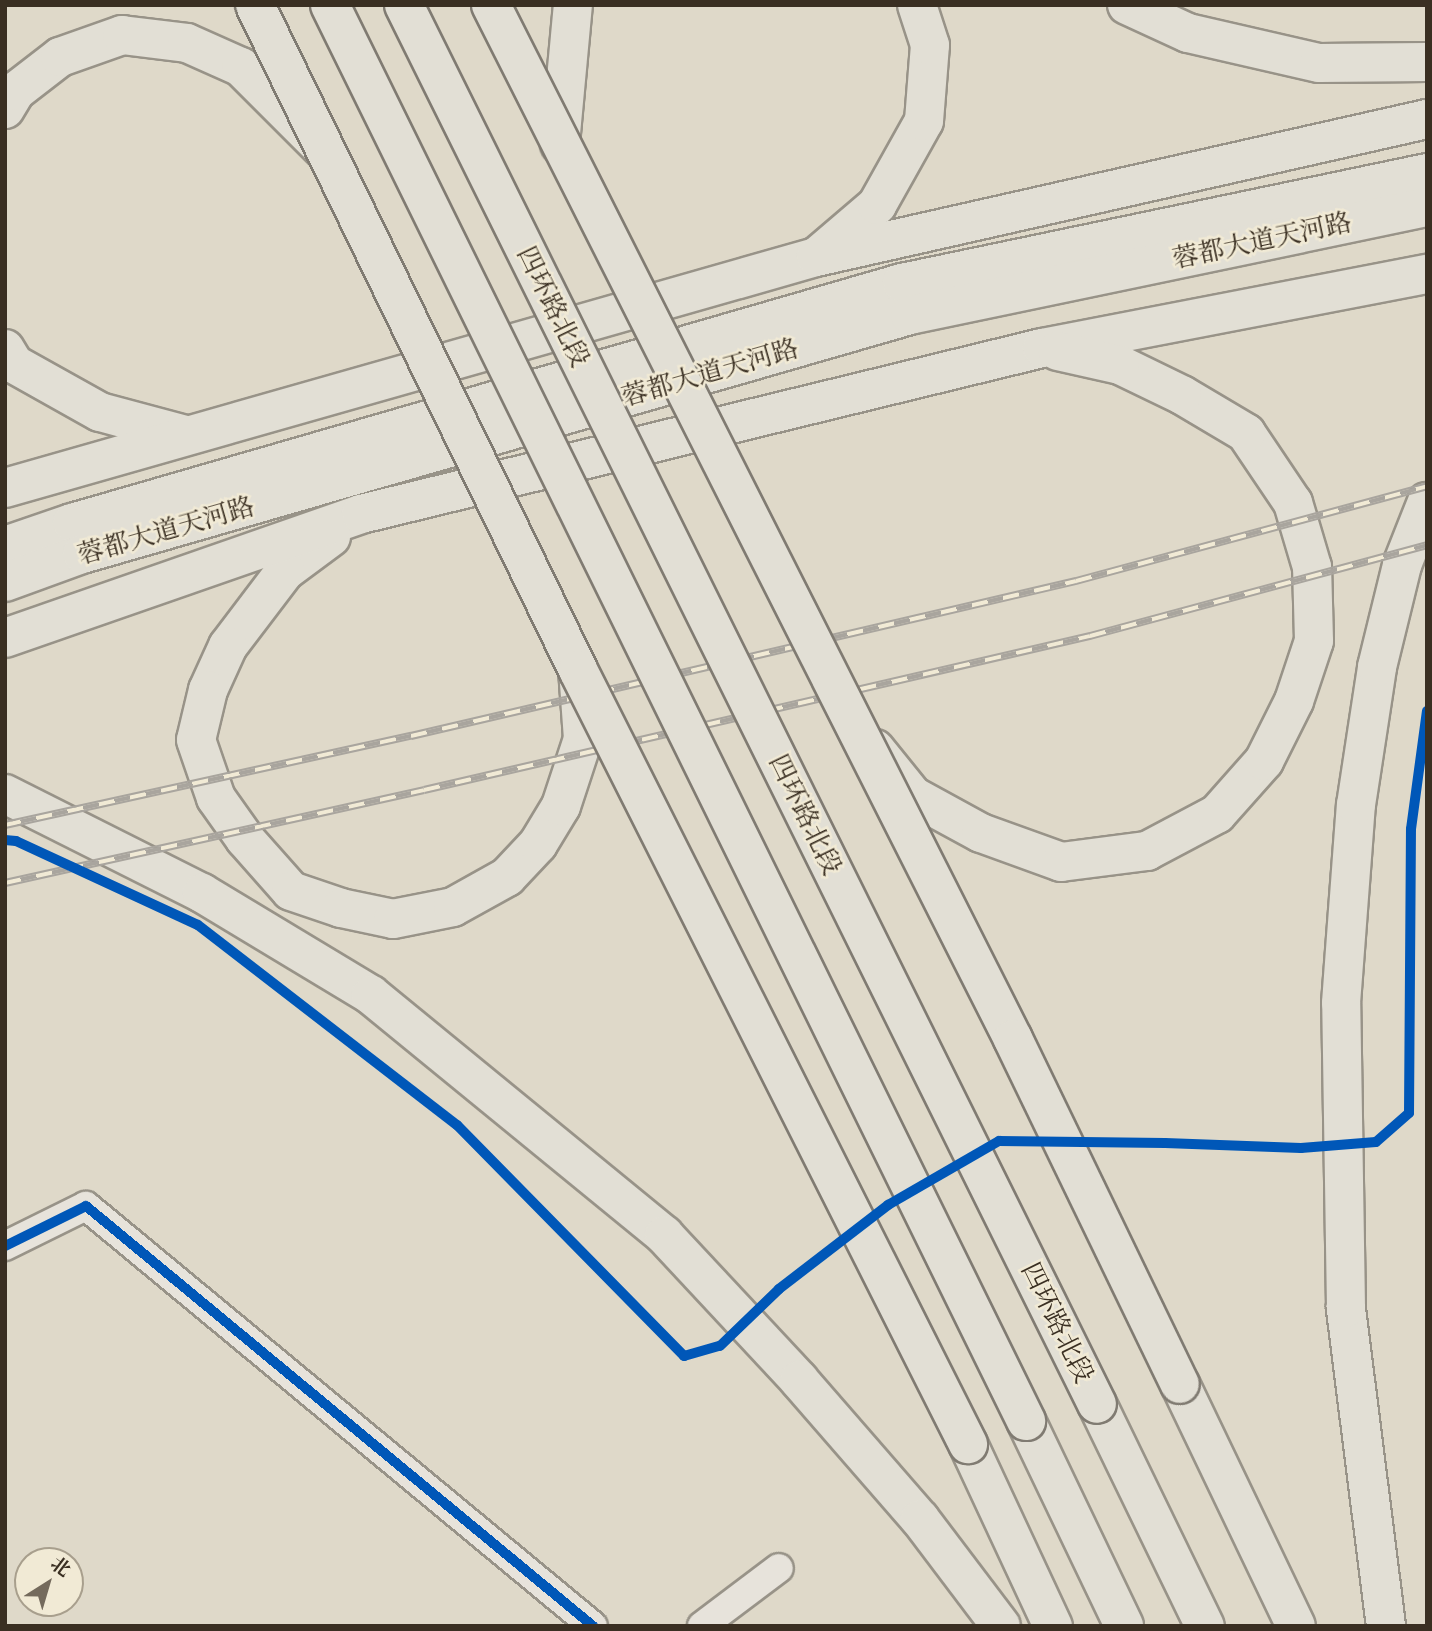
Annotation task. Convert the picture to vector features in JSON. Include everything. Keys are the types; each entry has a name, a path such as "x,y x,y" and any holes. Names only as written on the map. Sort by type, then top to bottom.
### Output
{"main road":[{"path":"255,5 578,670 968,1444 1053,1626"},
{"path":"330,5 1026,1421 1124,1626"},
{"name":"四环路北段","path":"404,5 1205,1626"},
{"path":"491,5 1013,1039 1296,1626"},
{"path":"560,144 573,5"},
{"path":"816,257 877,205 924,121 930,46 917,5"},
{"path":"1127,5 1188,33 1318,62 1427,62"},
{"path":"5,109 16,91 60,57 72,52 122,35 187,43 241,67 324,150"},
{"path":"5,488 816,257 1427,118"},
{"name":"蓉都大道天河路","path":"5,546 86,519 902,282 1427,173"},
{"name":"蓉都大道天河路","path":"5,582 82,554 910,314 1427,207"},
{"path":"5,638 361,514 1042,348 1427,274"},
{"path":"849,717 914,796 981,833 1061,862 1147,851 1217,814 1264,761 1294,701 1314,641 1312,567 1293,503 1246,433 1182,395 1120,365 1042,348"},
{"path":"5,349 14,364 100,412 185,435"},
{"path":"1386,1626 1346,1308 1341,1003 1356,805 1377,667 1402,565 1427,502"},
{"path":"361,514 285,571 228,646 208,690 196,740 216,798 245,839 291,891 341,908 393,919 453,907 507,877 538,844 561,806 583,739 578,670"},
{"path":"5,794 202,893 371,995 664,1235 799,1380 903,1499 1001,1626"}],"street":[{"path":"5,1246 86,1206 593,1626"},
{"path":"702,1626 779,1568"}],"railway":[{"path":"5,825 411,736 1076,581 1427,486"},
{"path":"5,883 424,790 1090,636 1427,545"}],"cycle path":[{"path":"5,840 16,841 198,925 457,1125 684,1356 720,1346 779,1289 888,1205 999,1141 1301,1148 1376,1142 1409,1113 1411,829 1427,711"},
{"path":"5,1246 86,1206 593,1626"}]}
